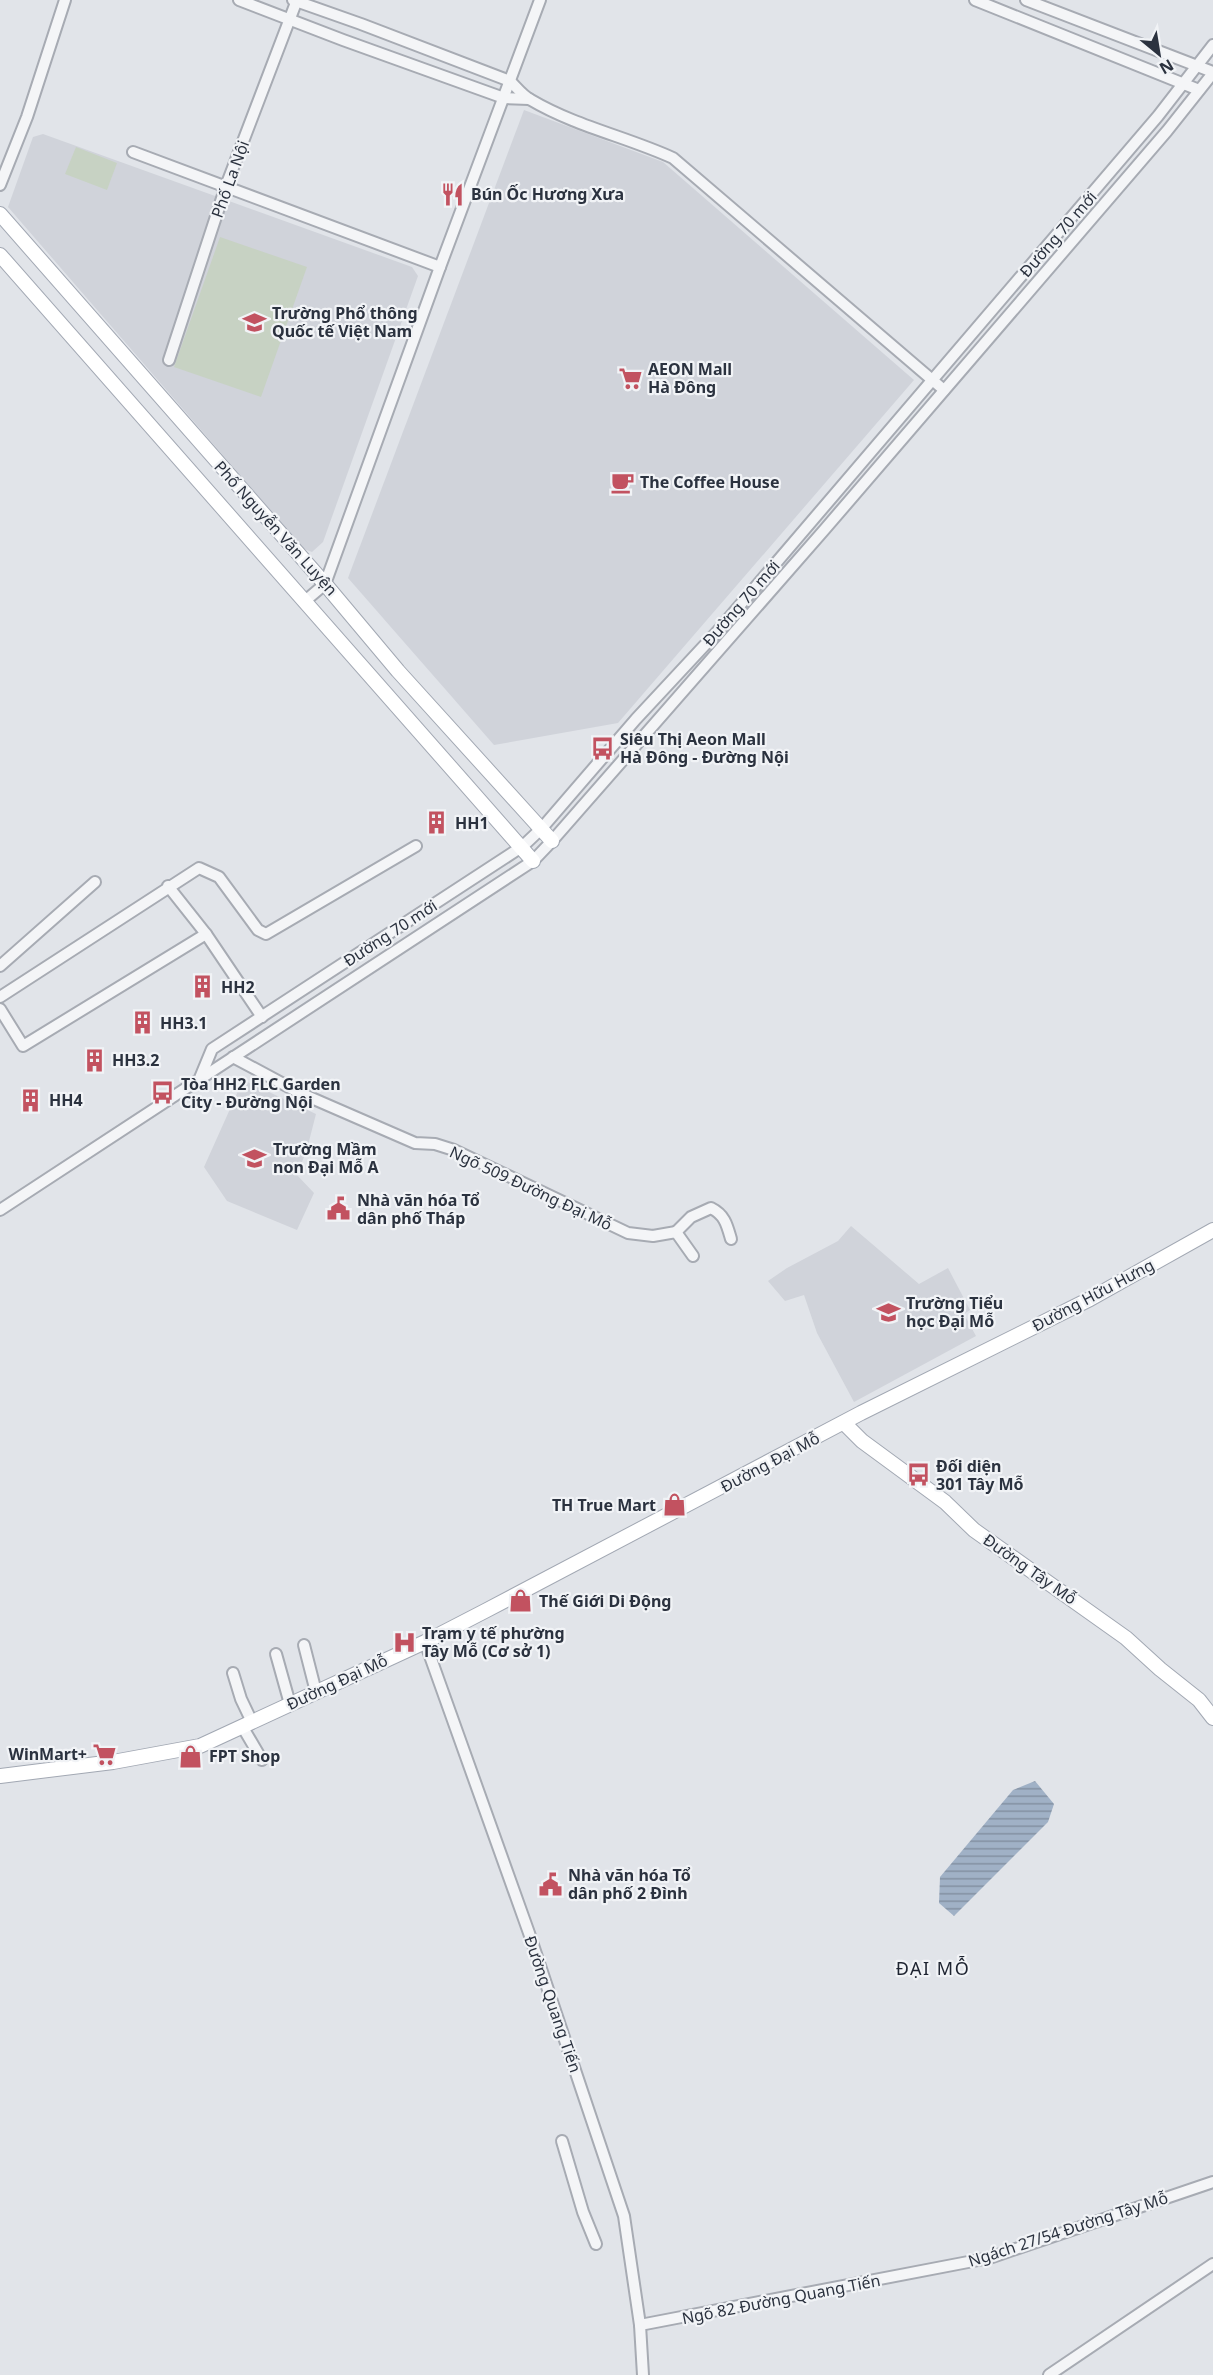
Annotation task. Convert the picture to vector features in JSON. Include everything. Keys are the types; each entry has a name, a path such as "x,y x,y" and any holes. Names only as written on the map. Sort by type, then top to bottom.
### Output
{"main road":[{"name":"Phố Nguyễn Văn Luyện","path":"0,214 325,584 398,671 542,828 552,842"},
{"name":"Phố Nguyễn Văn Luyện","path":"0,255 146,423 523,846 533,861"},
{"path":"109,380 130,364"},
{"path":"146,423 166,405"},
{"name":"Đường Hữu Hưng","path":"844,1423 1090,1299 1213,1230"},
{"name":"Đường Đại Mỗ","path":"0,1776 113,1762 200,1746 425,1642 844,1423"},
{"name":"Đường Tây Mỗ","path":"844,1423 862,1441 945,1502 974,1530 1126,1638 1199,1700 1213,1718"}],"street":[{"path":"0,185 27,117 65,0"},
{"path":"239,0 504,98 529,99"},
{"path":"295,0 510,81 529,99 575,121 673,158 944,390"},
{"name":"Phố La Nội","path":"169,360 226,186 290,20 295,0"},
{"path":"304,601 325,584 540,0"},
{"path":"975,0 1199,90"},
{"path":"1026,0 1213,72"},
{"name":"Đường 70 mới","path":"200,1078 212,1049 523,846 542,828 636,719 717,632 1185,83 1213,45"},
{"name":"Đường 70 mới","path":"0,1210 533,861 552,842 1093,218 1213,72"},
{"path":"133,152 440,267"},
{"path":"717,632 727,640"},
{"path":"0,997 199,868 219,878 258,930 266,934 416,846"},
{"path":"0,966 95,882"},
{"path":"168,886 206,934 262,1017"},
{"path":"0,1009 23,1047 206,934"},
{"name":"Ngõ 509 Đường Đại Mỗ","path":"233,1057 328,1106 415,1143 435,1144 454,1150 628,1233 653,1236 676,1232"},
{"path":"693,1256 676,1232 691,1217 711,1208 721,1212 731,1239"},
{"name":"Đường Quang Tiến","path":"425,1642 529,1933 624,2216 640,2325 643,2375"},
{"path":"304,1645 316,1692"},
{"path":"276,1654 290,1704"},
{"path":"233,1673 247,1724 262,1761"},
{"path":"562,2141 583,2212 596,2244"},
{"name":"Ngách 27/54 Đường Tây Mỗ","path":"922,2272 989,2258 1213,2182"},
{"path":"1049,2375 1213,2264"},
{"name":"Ngõ 82 Đường Quang Tiến","path":"640,2325 922,2272"}],"shaded area":[{"path":"524,110 663,162 914,380 618,723 494,745 348,578"},
{"name":"Trường Phổ thông Quốc tế Việt Nam","path":"43,134 412,267 418,276 323,542 312,552 304,549 8,207 33,137"},
{"name":"Trường Mầm non Đại Mỗ A","path":"243,1080 316,1114 307,1149 297,1175 314,1193 297,1230 227,1201 204,1167"},
{"name":"Trường Tiểu học Đại Mỗ","path":"851,1226 919,1284 948,1268 970,1310 964,1314 976,1336 854,1402 817,1333 804,1295 785,1301 768,1281 787,1268 838,1241"}],"green space":[{"path":"76,147 117,163 107,190 65,174"},
{"path":"220,237 307,267 261,397 174,367"}],"water":[{"path":"1035,1781 1054,1804 1048,1822 954,1916 939,1903 940,1877 1013,1790"}],"place":[{"name":"Bún Ốc Hương Xưa","path":"453,194"},
{"name":"Trường Phổ thông Quốc tế Việt Nam","path":"254,322"},
{"name":"AEON Mall Hà Đông","path":"630,378"},
{"name":"The Coffee House","path":"622,482"},
{"name":"Siêu Thị Aeon Mall Hà Đông - Đường Nội","path":"602,748"},
{"name":"HH1","path":"437,823"},
{"name":"HH2","path":"203,987"},
{"name":"HH3.1","path":"142,1023"},
{"name":"HH3.2","path":"94,1060"},
{"name":"Tòa HH2 FLC Garden City - Đường Nội","path":"163,1093"},
{"name":"HH4","path":"31,1100"},
{"name":"Trường Mầm non Đại Mỗ A","path":"255,1158"},
{"name":"Nhà văn hóa Tổ dân phố Tháp","path":"339,1209"},
{"name":"Trường Tiểu học Đại Mỗ","path":"888,1312"},
{"name":"Đối diện 301 Tây Mỗ","path":"918,1475"},
{"name":"TH True Mart","path":"674,1505"},
{"name":"Thế Giới Di Động","path":"521,1601"},
{"name":"Trạm y tế phường Tây Mỗ (Cơ sở 1)","path":"404,1642"},
{"name":"WinMart+","path":"105,1754"},
{"name":"FPT Shop","path":"191,1756"},
{"name":"Nhà văn hóa Tổ dân phố 2 Đình","path":"550,1884"}],"district":[{"name":"ĐẠI MỖ","path":"933,1969"}]}
